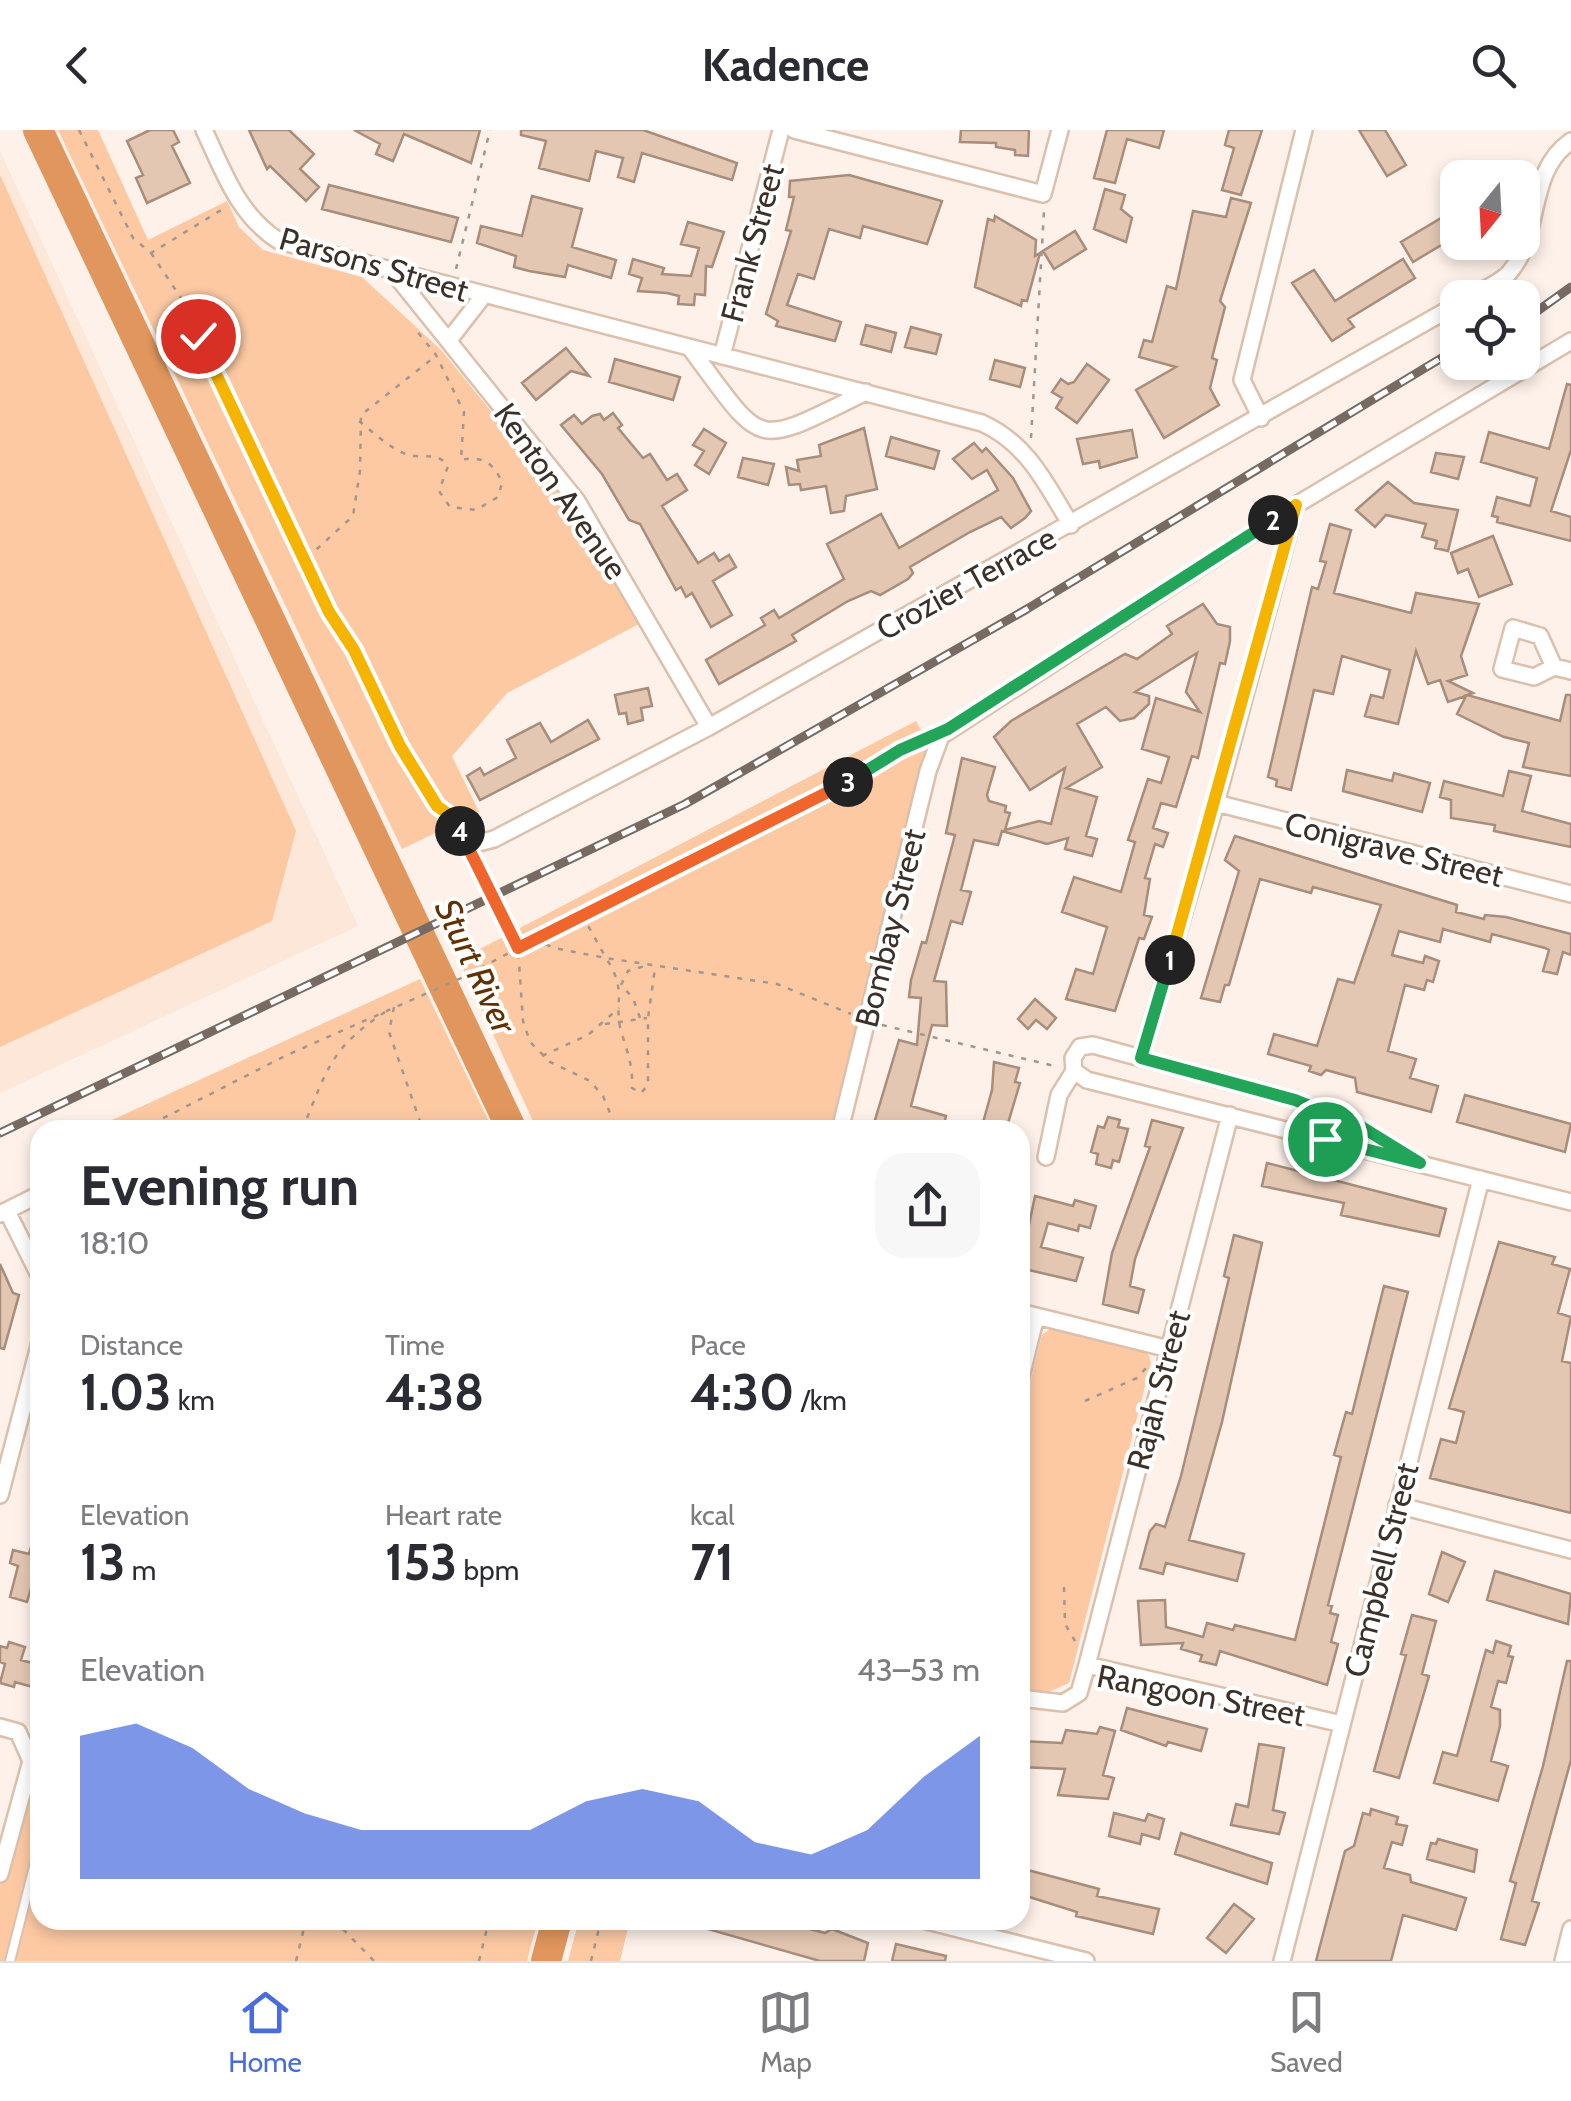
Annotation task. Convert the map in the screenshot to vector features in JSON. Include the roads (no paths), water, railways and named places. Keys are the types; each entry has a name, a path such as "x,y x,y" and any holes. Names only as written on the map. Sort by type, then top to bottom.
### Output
{"street":[{"name":"Parsons Street","path":"204,130 238,202 252,222 278,241 982,423 1030,457 1071,525"},
{"name":"Frank Street","path":"722,356 781,130"},
{"path":"794,130 1043,194 1060,130"},
{"path":"1261,418 1242,380 1304,130"},
{"path":"1500,280 1522,254 1545,168 1571,141"},
{"name":"Kenton Avenue","path":"392,270 577,501 709,727"},
{"name":"Parsons Street","path":"451,342 484,295"},
{"name":"Crozier Terrace","path":"467,846 494,839 709,727 1440,314"},
{"path":"1141,1058 1216,803 1296,505 1571,341"},
{"path":"690,348 745,422 764,433 784,432 866,392"},
{"name":"Bombay Street","path":"842,1120 928,771 948,729 1296,505"},
{"path":"1554,667 1571,671"},
{"name":"Conigrave Street","path":"1216,803 1571,894"},
{"path":"1046,1156 1059,1095 1074,1071 1073,1058 1080,1047 1094,1045 1295,1100 1360,1126 1420,1163"},
{"path":"1074,1071 1087,1080 1571,1202"},
{"name":"Rajah Street","path":"1087,1665 1230,1115"},
{"name":"Campbell Street","path":"1282,1961 1480,1179"},
{"path":"30,1199 4,1212 30,1259"},
{"path":"1030,1314 1169,1349"},
{"path":"0,1495 30,1380"},
{"path":"1398,1505 1571,1550"},
{"name":"Rangoon Street","path":"1030,1699 1063,1704 1079,1692 1087,1665 1342,1724"},
{"path":"0,1727 18,1732 30,1758"},
{"path":"0,1874 30,1764"},
{"path":"1563,1961 1571,1929"},
{"path":"964,1930 1086,1961"}],"lane":[{"path":"10,1961 30,1883"}],"waterway":[{"name":"Sturt River","path":"38,130 507,1120"},
{"name":"Sturt River","path":"546,1961 554,1930"}],"railway":[{"path":"1540,309 1571,287"},
{"path":"0,1133 685,804 1027,609 1440,359"}]}
